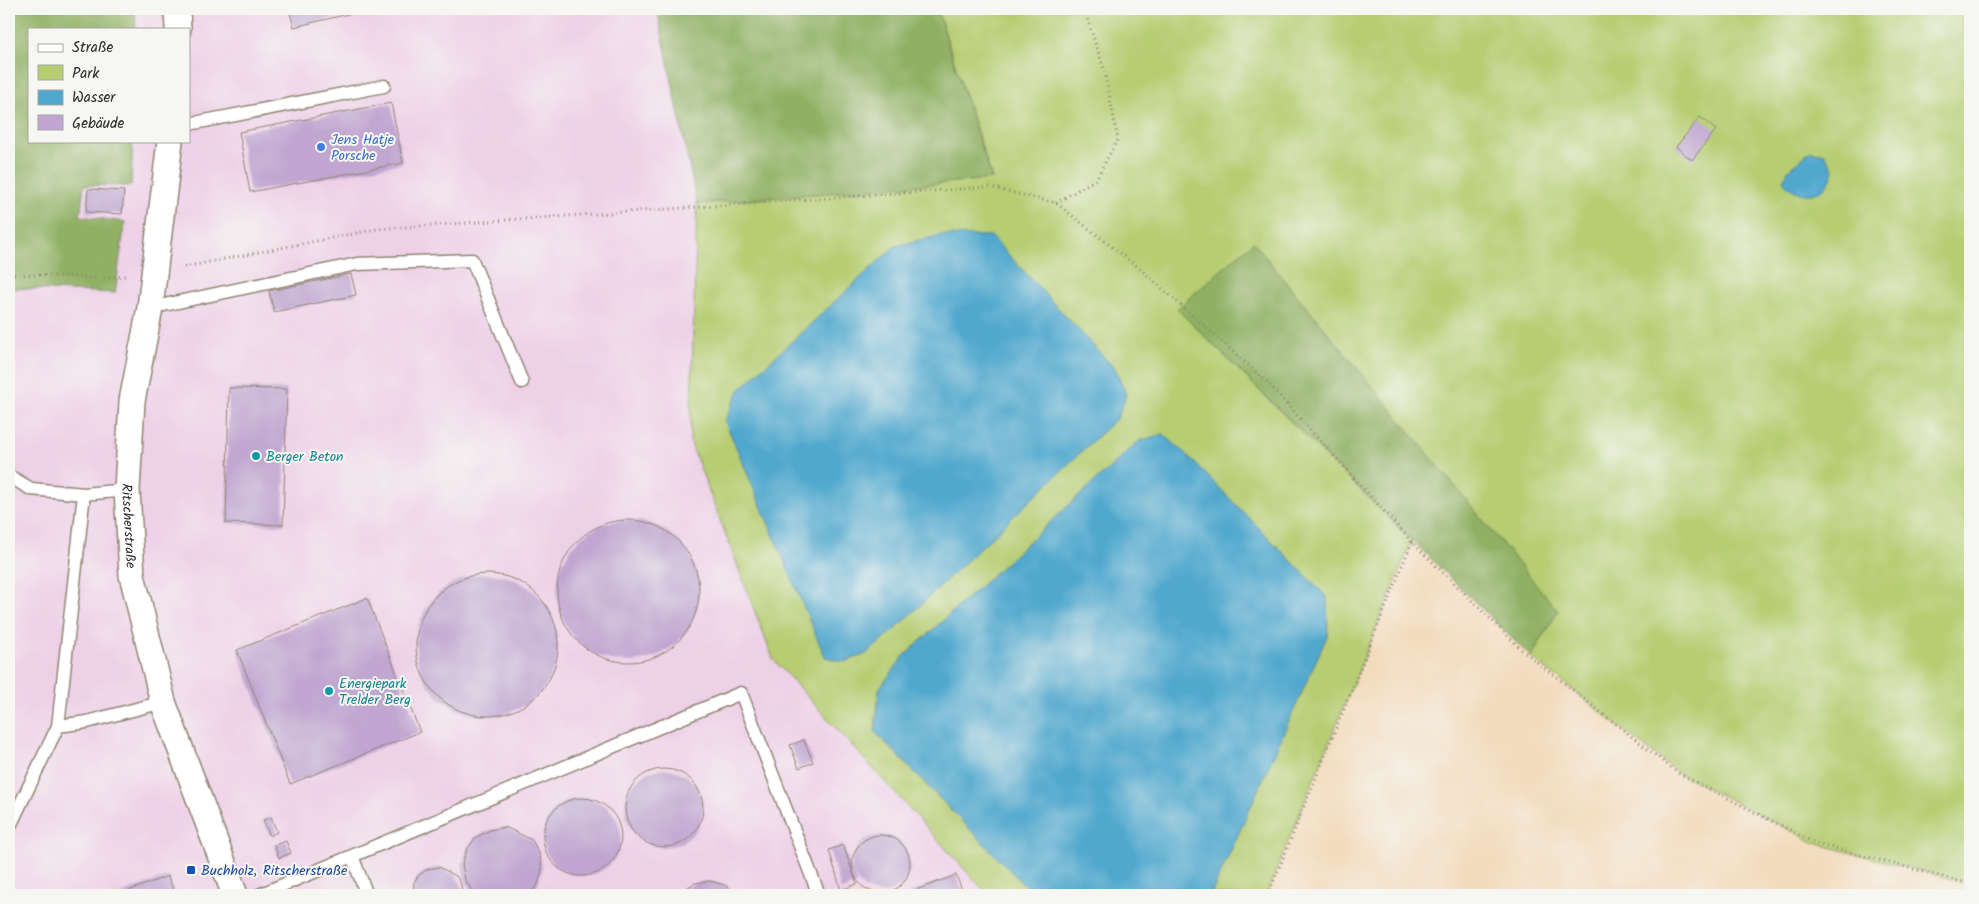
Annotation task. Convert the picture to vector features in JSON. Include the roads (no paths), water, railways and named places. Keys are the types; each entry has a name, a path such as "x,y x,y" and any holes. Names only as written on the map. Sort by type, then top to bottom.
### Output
{"street":[{"path":"177,9 178,28"},
{"name":"Ritscherstraße","path":"170,142 150,308 132,401 127,490 132,575 163,702 235,895"}],"lane":[{"path":"190,124 384,86"},
{"path":"150,308 357,264 472,260 522,382"},
{"path":"9,476 31,489 84,494 127,490"},
{"path":"9,828 58,726 84,494"},
{"path":"259,895 741,693 819,895"},
{"path":"58,726 87,722 163,702"},
{"path":"352,856 367,895"}],"water":[{"path":"1811,151 1825,154 1834,170 1831,179 1820,191 1813,194 1805,194 1790,188 1783,181 1788,170"},
{"path":"942,235 991,236 1116,370 1126,395 1118,417 890,634 866,654 845,662 825,657 725,421 739,390 895,246"},
{"path":"1163,434 1185,453 1327,597 1328,634 1211,895 1034,895 875,732 879,689 904,656 1139,441"}],"place":[{"name":"Jens Hatje Porsche","path":"321,147"},
{"name":"Berger Beton","path":"256,456"},
{"name":"Energiepark Trelder Berg","path":"329,691"},
{"name":"Buchholz, Ritscherstraße","path":"191,870"}]}
